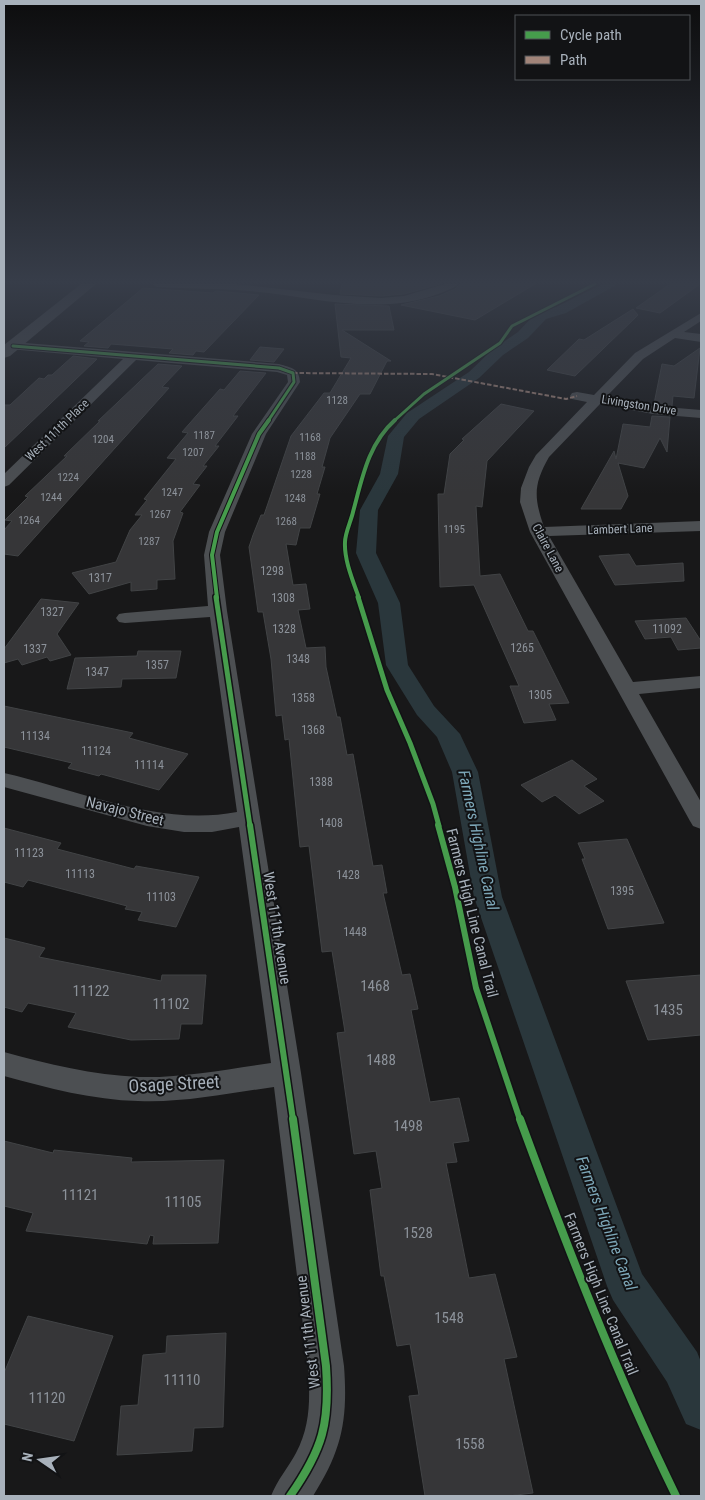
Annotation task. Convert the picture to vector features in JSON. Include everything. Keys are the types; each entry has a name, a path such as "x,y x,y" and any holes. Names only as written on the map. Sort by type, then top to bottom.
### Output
{"street":[{"path":"86,354 132,357"},
{"name":"Claire Lane","path":"642,354 553,443 536,467 529,488 528,502 538,532 701,821"},
{"name":"West 111th Avenue","path":"132,357 279,368 294,373 294,382 259,434 217,532 212,555 218,611 287,1073 326,1366 328,1409 318,1449 300,1483 290,1496"},
{"name":"West 111th Place","path":"4,482 132,357"},
{"name":"Livingston Drive","path":"578,396 654,410 701,414"},
{"name":"Lambert Lane","path":"538,532 701,526"},
{"path":"125,618 218,611"},
{"path":"626,689 701,682"},
{"name":"Navajo Street","path":"4,780 147,818 184,824 212,824 248,818"},
{"name":"Osage Street","path":"4,1064 76,1081 140,1089 172,1088 287,1073"}],"building":[{"path":"255,354 280,354 274,362 250,360"},
{"path":"341,354 380,354 391,361 387,361 370,394 360,394 330,438 322,467 325,467 317,494 320,494 310,528 300,528 296,545 286,544 293,585 306,584 310,609 298,610 306,648 325,647 326,667 337,717 340,717 347,755 353,754 373,866 382,865 387,893 383,893 402,975 410,974 418,1009 411,1010 430,1102 459,1098 469,1141 453,1143 457,1162 446,1163 469,1278 495,1274 517,1357 504,1359 533,1493 508,1496 425,1496 409,1396 419,1395 410,1344 397,1346 384,1276 381,1276 370,1190 382,1188 376,1151 354,1154 337,1033 345,1032 332,951 322,952 309,846 300,847 289,739 285,740 282,715 276,716 271,659 263,612 258,612 249,547 261,515 264,515 291,436 324,393 330,393 351,358 341,357"},
{"path":"564,354 598,354 575,376 547,370"},
{"path":"691,354 699,354 694,398 673,396 672,406 654,404 662,364 674,366"},
{"path":"73,356 97,359 4,448 4,405 10,405 39,378 44,379 48,375 52,375"},
{"path":"158,364 182,366 162,387 169,388 18,556 4,554 4,530 12,521 5,520 28,497 25,496 100,421 98,421"},
{"path":"240,371 266,373 233,416 238,416 215,446 219,446 203,466 207,466 193,484 200,485 180,512 183,513 173,541 175,579 157,580 157,589 131,591 131,582 89,594 72,573 116,562 130,530 142,515 135,515 147,500 144,499 176,459 167,458 188,433 182,432 220,389 224,390"},
{"path":"501,404 534,411 487,461 482,507 476,506 480,576 500,574 528,631 533,631 569,703 549,704 556,720 524,723 510,686 519,686 474,585 440,587 438,494 444,494 450,454 464,440 462,439"},
{"path":"652,416 670,417 667,452 660,438 644,468 618,463 628,496 621,509 581,509 614,451 616,459 623,424 650,427"},
{"path":"629,554 636,566 683,563 684,581 615,585 599,556"},
{"path":"41,599 79,603 57,634 71,655 50,661 47,657 22,665 18,659 4,663 4,649"},
{"path":"686,618 701,641 701,648 678,650 671,637 645,639 635,621"},
{"path":"138,651 181,651 176,678 122,679 121,687 67,689 75,658 137,656"},
{"path":"4,706 133,733 129,738 188,754 159,790 101,774 99,776 68,768 72,763 4,747"},
{"path":"572,760 597,779 584,786 604,801 579,814 555,795 542,802 521,785"},
{"path":"4,828 61,843 57,849 134,869 136,866 199,877 176,927 138,920 142,912 125,909 127,906 28,880 23,887 4,882"},
{"path":"627,839 664,923 608,929 578,843"},
{"path":"4,938 45,948 39,957 161,981 162,975 206,975 202,1024 181,1024 179,1039 131,1040 68,1027 76,1013 28,1003 22,1012 4,1007"},
{"path":"701,975 701,1035 648,1040 626,981"},
{"path":"4,1141 53,1153 54,1150 132,1158 131,1162 224,1160 218,1243 153,1244 154,1236 150,1235 147,1244 26,1231 33,1213 4,1206"},
{"path":"28,1316 113,1336 74,1441 4,1424 4,1373"},
{"path":"226,1333 223,1427 194,1428 192,1451 117,1455 121,1406 138,1405 143,1355 166,1353 167,1336"}],"waterway":[{"name":"Farmers Highline Canal","path":"496,354 474,375 413,416 396,436 389,474 369,510 366,553 389,603 397,665 425,710 448,734 465,772 488,897 627,1286 682,1367 701,1409"}],"marked path":[{"path":"293,373 432,374 566,399 577,396"}],"cycle path":[{"path":"110,354 279,368 293,373 294,382 259,434 217,532 212,555 218,611 287,1073 326,1366 328,1408 324,1431 315,1455 290,1496"},
{"name":"Farmers High Line Canal Trail","path":"484,354 424,394 386,428 374,445 364,472 345,542 350,570 387,690 433,804 455,887 476,988 513,1101 566,1245 641,1424 676,1496"}]}
